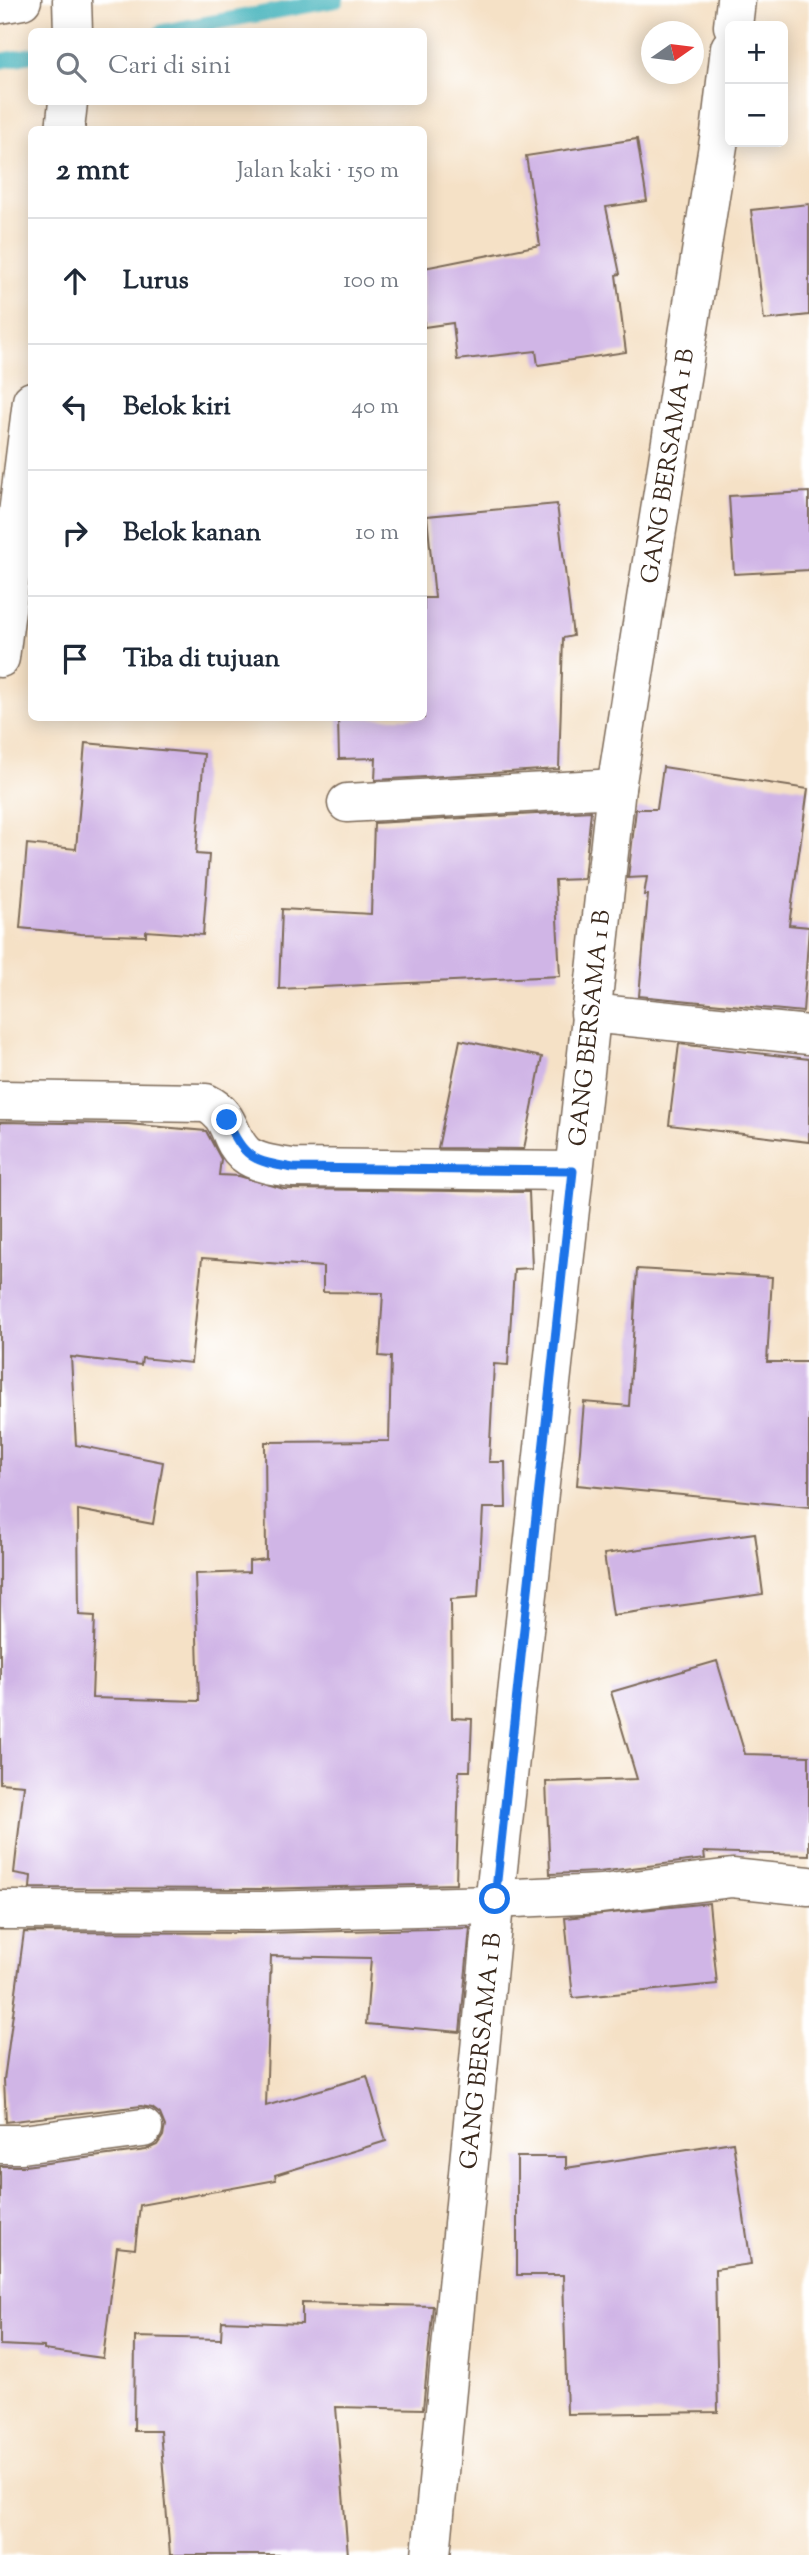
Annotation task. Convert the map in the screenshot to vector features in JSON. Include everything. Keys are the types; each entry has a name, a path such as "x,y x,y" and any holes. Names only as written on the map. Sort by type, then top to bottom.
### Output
{"street":[{"path":"0,4 22,0"},
{"path":"734,21 736,0"},
{"name":"GANG BERSAMA 1 B","path":"431,2555 494,1902 616,788 726,84"},
{"path":"65,126 68,105"},
{"path":"0,658 28,433"},
{"path":"347,803 616,788"},
{"path":"590,1013 809,1035"},
{"path":"0,1100 206,1103 218,1109 227,1120 245,1154 254,1159 293,1168 573,1171"},
{"path":"0,1910 261,1911 494,1902 601,1894 732,1878 809,1886"},
{"path":"0,2144 22,2144 143,2128"}],"building":[{"path":"637,139 647,201 606,207 620,274 616,275 626,352 538,365 536,351 457,360 453,323 427,327 427,267 540,245 526,156"},
{"path":"809,204 809,315 764,320 751,210"},
{"path":"809,492 809,570 734,574 729,496"},
{"path":"557,504 573,636 563,638 559,769 375,780 376,758 339,759 338,721 427,721 427,598 435,598 427,516"},
{"path":"85,743 204,754 196,854 209,855 203,935 146,931 146,936 81,934 20,928 27,844 76,849"},
{"path":"663,767 808,789 789,925 809,927 803,1012 639,996 648,895 644,895 647,877 628,878 636,809 657,809"},
{"path":"591,811 584,879 555,880 560,976 279,989 282,909 371,914 374,823"},
{"path":"460,1040 542,1057 524,1149 438,1148"},
{"path":"679,1044 809,1059 809,1142 669,1125"},
{"path":"0,1122 128,1124 206,1131 221,1159 219,1175 239,1176 284,1189 529,1192 532,1268 514,1269 508,1365 494,1364 489,1462 505,1462 506,1508 483,1508 478,1597 451,1599 452,1718 472,1719 470,1771 459,1771 456,1884 261,1889 30,1888 31,1876 14,1873 24,1785 0,1783","holes":["202,1258 323,1267 323,1292 383,1293 379,1356 391,1357 389,1441 265,1442 266,1559 249,1561 249,1572 195,1574 199,1701 92,1698 95,1616 79,1615 78,1510 153,1524 163,1462 76,1445 71,1357 141,1365 142,1358 191,1363"]},
{"path":"637,1269 772,1277 767,1362 809,1362 809,1507 577,1485 584,1402 629,1406"},
{"path":"755,1533 763,1594 613,1615 604,1554"},
{"path":"717,1661 745,1754 809,1756 809,1855 704,1852 705,1859 599,1872 550,1874 546,1782 637,1779 611,1692"},
{"path":"709,1903 717,1984 573,1998 565,1918"},
{"path":"470,1928 460,2032 366,2024 371,1958 271,1956 266,2106 367,2076 386,2141 275,2175 276,2180 140,2205 135,2249 117,2247 103,2358 44,2350 44,2347 0,2345 0,2166 25,2166 146,2150 157,2145 165,2126 160,2114 152,2108 141,2106 6,2122 4,2080 24,1932 262,1933"},
{"path":"733,2142 751,2264 715,2269 718,2412 567,2414 563,2275 517,2275 517,2157 566,2157 566,2168"},
{"path":"302,2303 433,2306 423,2409 336,2407 348,2555 170,2555 160,2431 134,2431 135,2337 221,2339 222,2321 302,2324"}],"waterway":[{"path":"184,28 336,0"},
{"path":"0,61 28,56"}],"route":[{"path":"227,1120 245,1154 272,1165 293,1168 573,1171 495,1899"}]}
